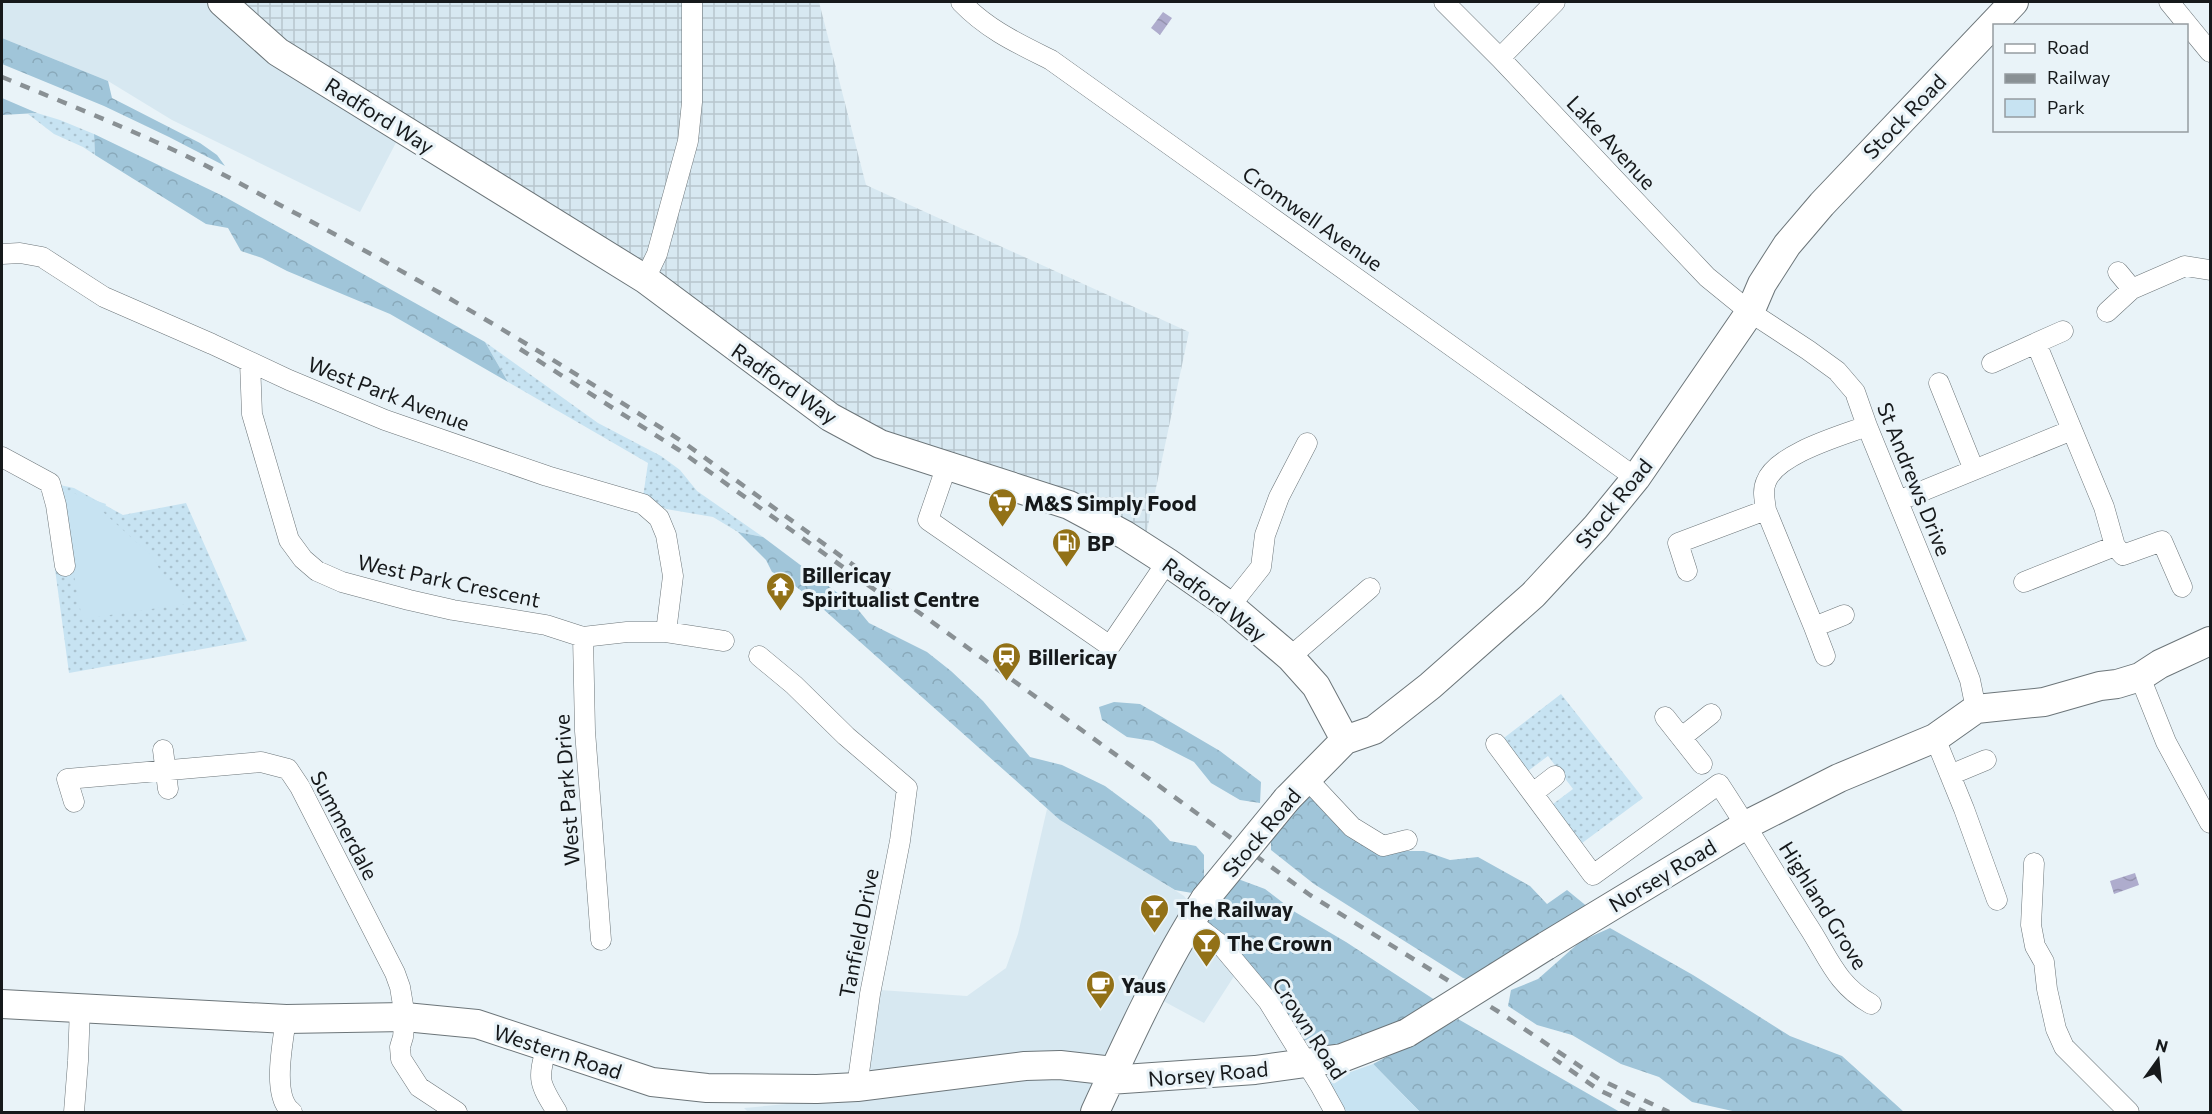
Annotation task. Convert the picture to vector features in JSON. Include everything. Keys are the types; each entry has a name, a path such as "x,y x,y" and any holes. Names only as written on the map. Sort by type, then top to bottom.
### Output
{"street":[{"name":"Radford Way","path":"222,2 278,52 645,279 830,417 880,444 1069,505 1167,561 1230,606 1290,657 1316,686 1345,740"},
{"path":"645,279 657,254 688,141 692,102 692,2"},
{"name":"Cromwell Avenue","path":"962,2 975,16 997,33 1050,60 1636,478"},
{"name":"Lake Avenue","path":"1444,2 1707,277 1750,312"},
{"path":"1500,58 1555,2"},
{"name":"Stock Road","path":"1993,24 2014,2"},
{"path":"2169,2 2187,24"},
{"name":"Stock Road","path":"1095,1113 1168,960 1198,910 1297,789 1345,740 1374,730 1430,686 1533,595 1596,527 1636,478 1750,312 1762,284 1787,245 1822,204 1993,24"},
{"path":"2188,25 2211,52"},
{"name":"West Park Avenue","path":"2,254 20,253 42,257 104,297 385,420 547,476 643,504 659,518 666,535 673,576 666,632"},
{"path":"2107,312 2132,290 2185,266 2211,270"},
{"path":"2118,272 2132,290"},
{"name":"St Andrews Drive","path":"1750,312 1837,371 1855,392 1959,651 1970,680 1976,710"},
{"path":"1992,363 2063,330"},
{"path":"2036,344 2104,507 2115,546 2123,555 2162,542 2182,586"},
{"name":"West Park Crescent","path":"250,362 252,414 289,540 303,559 317,571 368,590 453,610 546,625 583,637 627,632 666,632 724,642"},
{"path":"1939,383 1974,470"},
{"path":"1825,656 1766,510 1764,496 1766,482 1774,468 1800,453 1867,426"},
{"path":"1898,501 2072,430"},
{"path":"1230,606 1261,567 1265,535 1279,497 1307,443"},
{"path":"2,457 50,483 56,505 65,566"},
{"path":"947,465 928,520 1110,646 1167,561"},
{"path":"1687,571 1678,543 1766,510"},
{"path":"2024,582 2115,546"},
{"path":"1290,657 1370,588"},
{"path":"1814,627 1844,615"},
{"name":"West Park Drive","path":"583,637 585,731 600,940"},
{"name":"Norsey Road","path":"1111,1076 1243,1071 1342,1058 1407,1033 1746,825 1839,778 1935,738 1976,710 2044,702 2100,686 2117,684 2140,677 2160,664 2211,641"},
{"name":"Tanfield Drive","path":"759,656 907,788 900,841 870,994 857,1087"},
{"path":"2140,677 2166,742 2211,823"},
{"path":"1682,737 1711,714"},
{"name":"Highland Grove","path":"1665,717 1711,775 1746,825 1838,977 1853,994 1871,1004"},
{"path":"1935,738 1997,900"},
{"path":"1496,744 1593,876 1711,775"},
{"path":"163,750 167,779"},
{"path":"1950,775 1986,760"},
{"name":"Summerdale","path":"74,802 65,772 167,779 261,762 288,769 300,787 395,973 405,1017 400,1047 401,1059 420,1087 458,1113"},
{"path":"1533,793 1555,776"},
{"path":"1297,789 1383,846 1407,840"},
{"path":"2034,863 2031,925 2036,946 2044,962 2047,989 2056,1029 2064,1047 2129,1113"},
{"name":"Crown Road","path":"1198,910 1221,945 1268,1001 1335,1113"},
{"name":"Western Road","path":"2,1004 286,1019 405,1017 477,1024 652,1082 707,1088 857,1087 1026,1066 1060,1065 1111,1076"},
{"path":"74,1113 80,1007"},
{"path":"286,1019 279,1084 287,1109 292,1113"},
{"path":"547,1046 540,1072 542,1087 557,1113"}],"shaded area":[{"path":"2,2 222,2 403,129 360,212 172,120 108,81 2,38"},
{"path":"222,2 819,2 866,185 1189,332 1146,535 979,476 856,419"},
{"path":"1047,809 1184,896 1238,970 1204,1023 1143,990 1106,1112 748,1112 744,1108 863,1097 880,990 967,996 1006,968 1018,934"}],"green space":[{"path":"2,38 108,81 112,98 200,143 217,155 225,166 104,106 2,64"},
{"path":"2,98 37,113 2,115"},
{"path":"37,113 94,134 95,155 54,134 28,114"},
{"path":"94,134 225,197 485,342 508,382 390,314 241,251 228,228 206,224 95,155"},
{"path":"485,342 598,423 661,456 680,470 697,491 763,537 738,532 713,517 666,509 643,497 648,463 508,382"},
{"path":"50,483 74,488 123,515 186,503 247,641 69,673 55,569 65,566"},
{"path":"58,488 106,504 103,512 154,558 161,573 193,603 82,619"},
{"path":"738,532 763,537 855,606 869,623 927,652 983,701 1030,757 1062,765 1105,786 1151,820 1170,841 1196,846 1204,855 1204,883 1192,893 1175,890 1060,820 813,600 785,578 772,572 766,560"},
{"path":"1561,694 1643,798 1574,849 1545,810 1573,789 1548,756 1520,777 1496,744"},
{"path":"1114,702 1140,704 1220,751 1261,782 1260,803 1240,800 1211,783 1194,762 1153,741 1127,737 1102,720 1099,707"},
{"path":"1315,788 1402,851 1424,851 1450,860 1478,857 1530,886 1547,904 1567,890 1589,908 1475,982 1463,978 1314,884 1271,850 1271,828"},
{"path":"1238,879 1265,889 1295,912 1438,1002 1340,1055 1298,1037 1199,917"},
{"path":"1610,928 1693,975 1790,1036 1842,1056 1904,1112 1737,1112 1692,1102 1659,1077 1621,1064 1572,1035 1537,1025 1508,1006 1511,990 1538,979 1581,941"},
{"path":"1458,1019 1620,1112 1420,1112 1373,1064"},
{"path":"1373,1064 1420,1112 1346,1112 1328,1080"}],"water":[{"path":"1163,12 1172,18 1160,35 1151,28"},
{"path":"2135,873 2139,885 2114,894 2110,881"}],"railway":[{"path":"2,77 137,133 227,176 395,268 588,382 683,442 1310,895 1499,1012 1599,1079 1669,1112"},
{"path":"520,349 679,450 899,607"},
{"path":"1553,1058 1599,1090 1645,1112"}],"place":[{"name":"M&S Simply Food","path":"1003,528"},
{"name":"BP","path":"1066,568"},
{"name":"Billericay Spiritualist Centre","path":"781,612"},
{"name":"Billericay","path":"1007,682"},
{"name":"The Railway","path":"1155,934"},
{"name":"The Crown","path":"1206,968"},
{"name":"Yaus","path":"1100,1010"}]}
